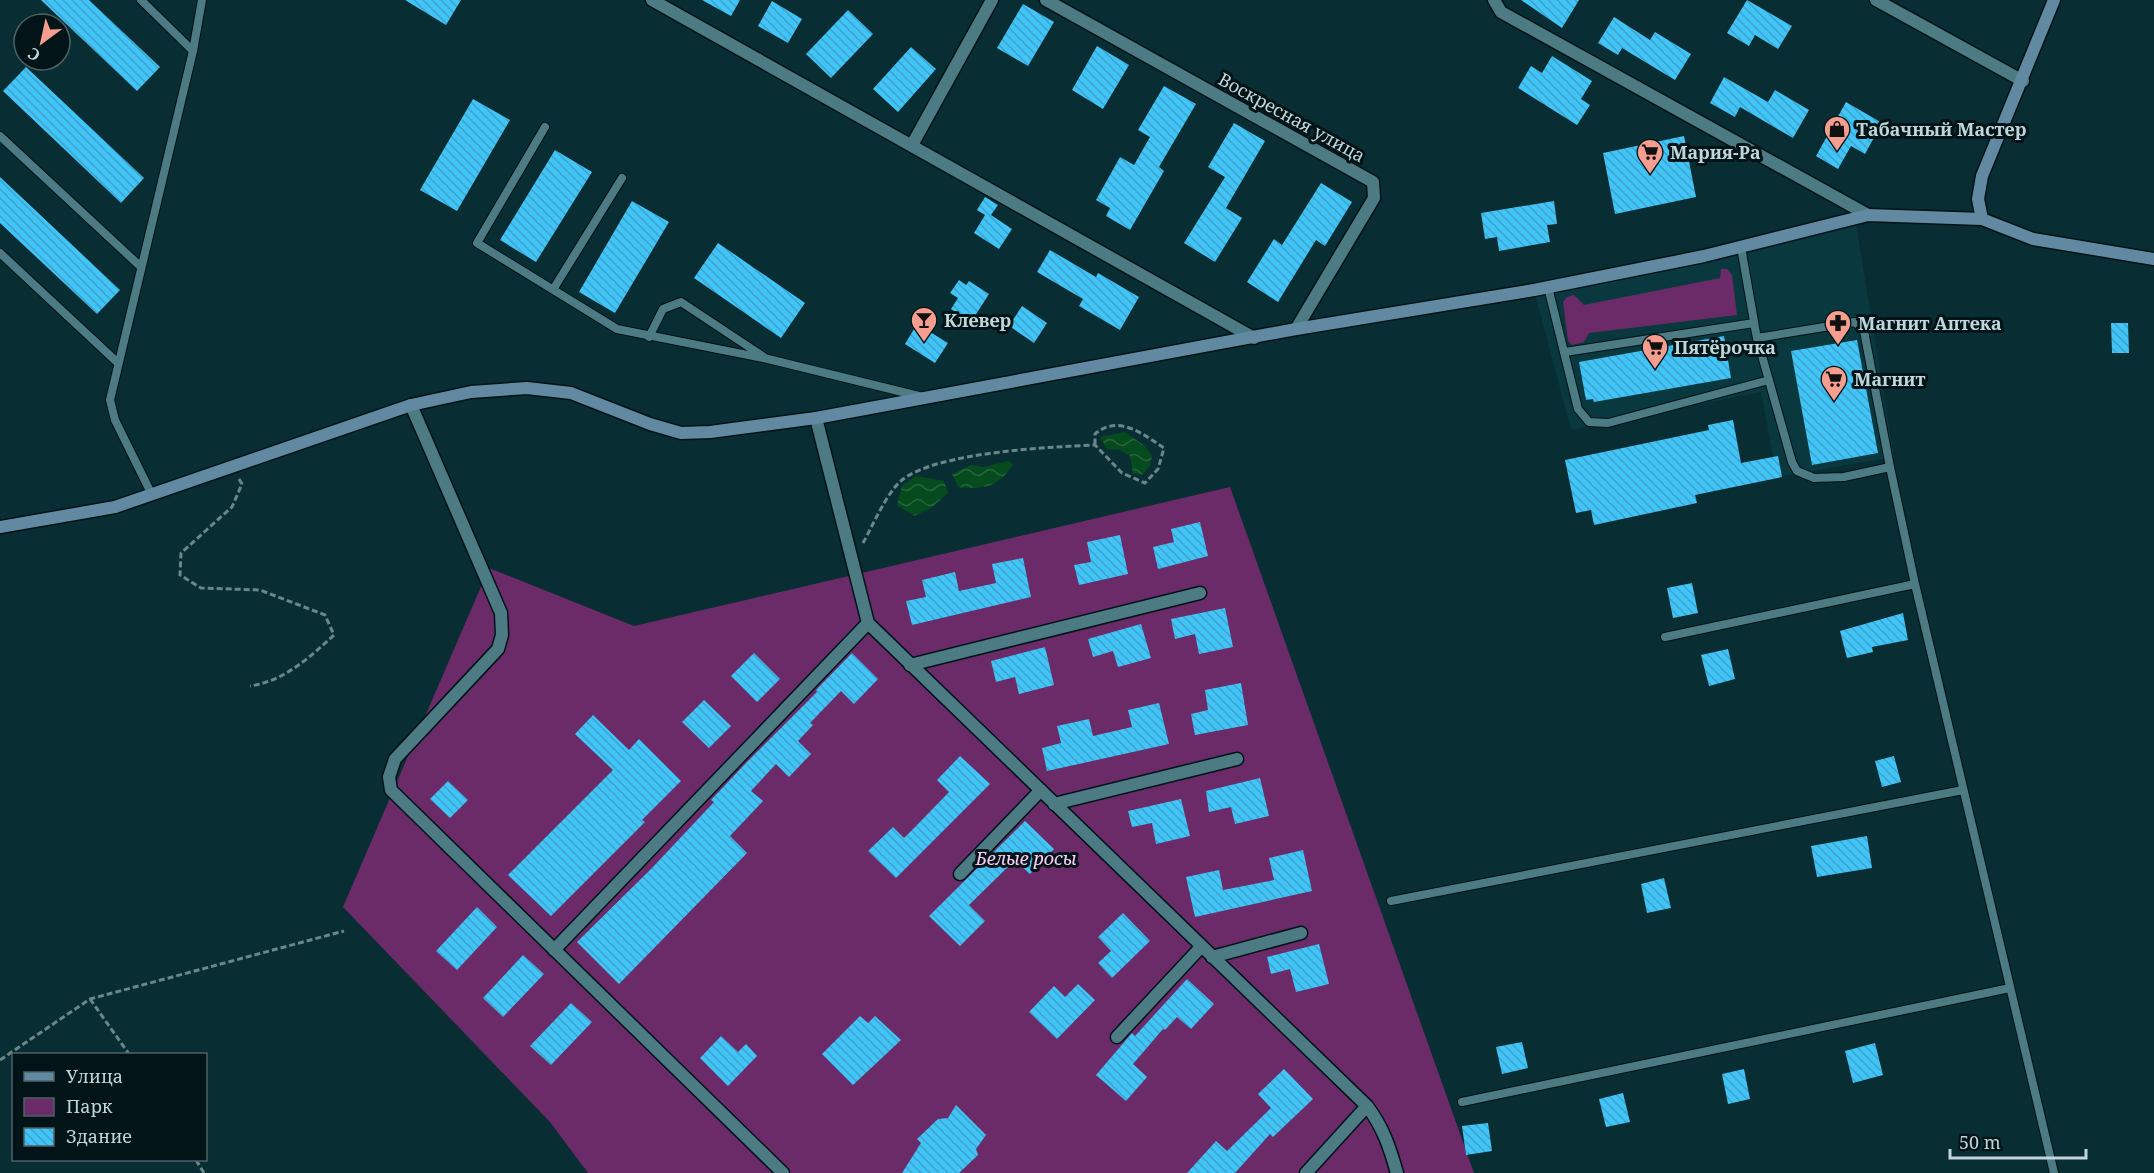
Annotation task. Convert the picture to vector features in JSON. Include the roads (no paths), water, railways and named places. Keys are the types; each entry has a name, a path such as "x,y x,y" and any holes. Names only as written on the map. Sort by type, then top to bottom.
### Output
{"street":[{"path":"652,0 1254,338"},
{"path":"912,144 992,0"},
{"name":"Воскресная улица","path":"1046,0 1373,182 1374,198 1296,329"},
{"path":"1494,0 1501,12 1868,215"},
{"path":"1876,0 2022,81"},
{"path":"1982,219 1978,199 1982,176 2054,0"},
{"path":"0,527 115,507 411,405 471,392 527,388 572,393 650,424 681,433 710,432 816,418 1296,329 1548,287 1741,247 1868,215 1982,219 2033,239 2154,259"},
{"path":"411,405 501,613 502,635 498,649 396,759 389,777 391,790 783,1173"},
{"path":"816,418 868,623 1366,1106 1379,1121 1388,1141 1397,1173"},
{"path":"910,665 1200,593"},
{"path":"554,950 868,623"},
{"path":"1054,804 1237,759"},
{"path":"960,874 1041,790"},
{"path":"1212,957 1301,933"},
{"path":"1117,1037 1202,947"},
{"path":"1306,1173 1366,1106"}],"lane":[{"path":"141,0 194,51"},
{"path":"152,495 115,420 110,399 194,51 202,0"},
{"path":"545,127 477,243 554,288 617,329 768,359 924,397"},
{"path":"0,136 141,267"},
{"path":"554,288 622,178"},
{"path":"1741,247 1757,338 1792,462 1797,471 1814,478 1844,477 1890,467"},
{"path":"0,253 118,363"},
{"path":"1548,287 1578,409 1589,422 1598,424 1686,404 1769,380"},
{"path":"649,337 663,309 681,302 768,359"},
{"path":"1757,338 1855,322 1864,331 1915,584 2054,1173"},
{"path":"1565,352 1754,323"},
{"path":"1665,637 1915,584"},
{"path":"1391,901 1963,790"},
{"path":"1462,1102 2010,988"}],"water":[{"path":"1125,432 1145,446 1152,456 1150,466 1142,475 1133,474 1130,456 1120,450 1107,449 1100,437"},
{"path":"1009,461 1013,464 1002,478 983,487 958,487 952,474 971,465 983,467"},
{"path":"916,476 944,481 948,493 931,508 914,516 897,505 902,486"}],"place":[{"name":"Табачный Мастер","path":"1837,152"},
{"name":"Мария-Ра","path":"1650,175"},
{"name":"Клевер","path":"924,343"},
{"name":"Магнит Аптека","path":"1838,346"},
{"name":"Пятёрочка","path":"1655,370"},
{"name":"Магнит","path":"1834,402"}],"park label":[{"name":"Белые росы","path":"1026,858"}]}
